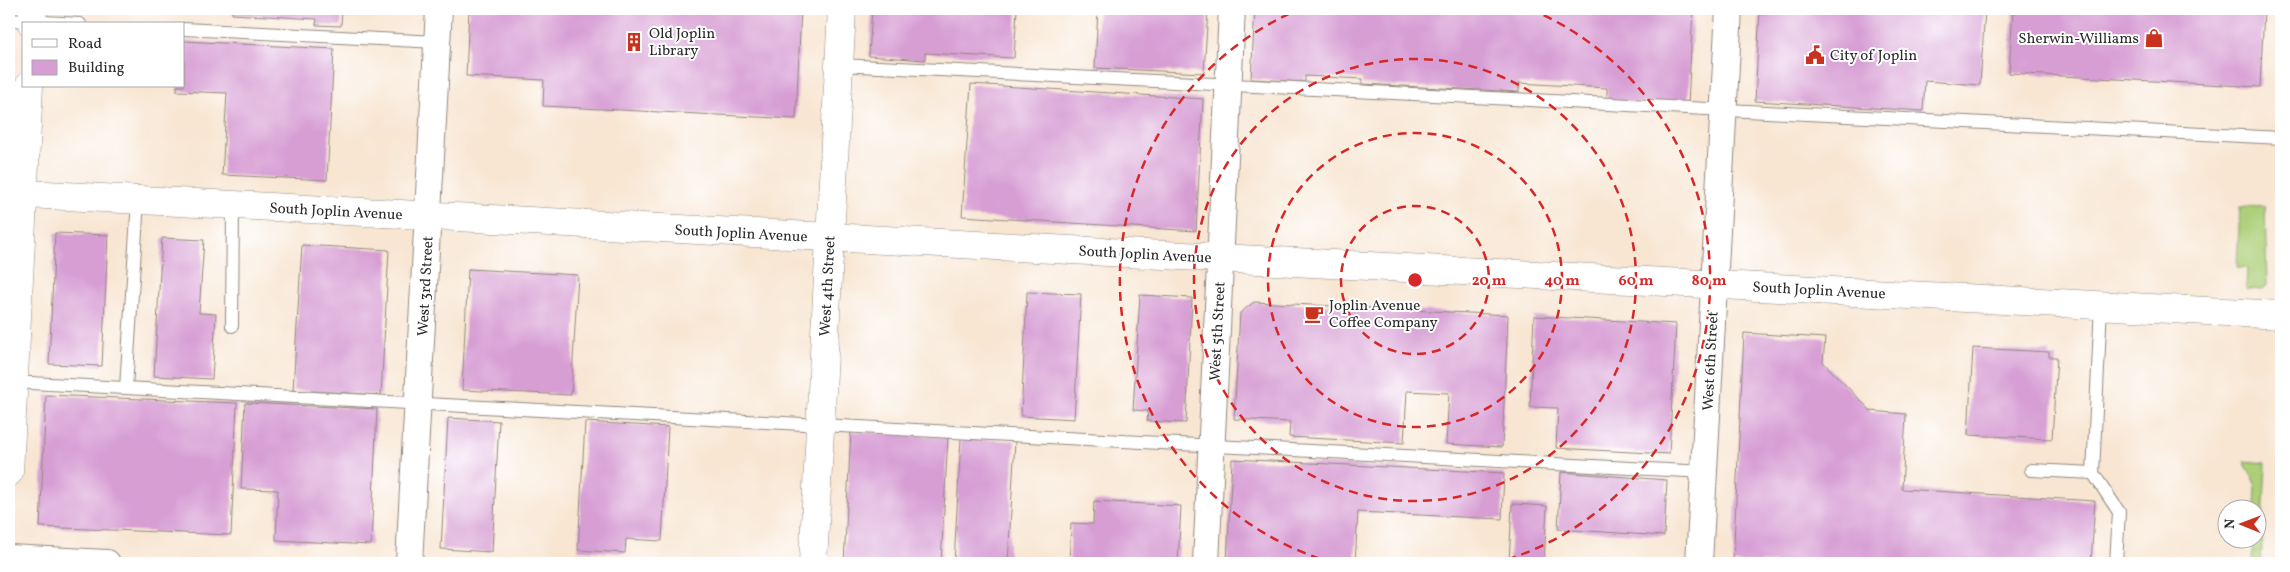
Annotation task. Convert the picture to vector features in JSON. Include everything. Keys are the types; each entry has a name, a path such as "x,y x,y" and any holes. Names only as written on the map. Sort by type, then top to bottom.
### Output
{"street":[{"name":"West 3rd Street","path":"409,563 439,9"},
{"name":"West 4th Street","path":"813,563 842,9"},
{"name":"West 5th Street","path":"1206,563 1232,9"},
{"name":"West 6th Street","path":"1699,563 1729,9"},
{"path":"9,472 16,193 29,88"},
{"name":"South Joplin Avenue","path":"16,193 2281,315"},
{"path":"9,558 107,563"}],"lane":[{"path":"26,18 62,22"},
{"path":"185,29 437,42"},
{"path":"839,65 2281,138"},
{"path":"126,388 138,200"},
{"path":"232,326 233,205"},
{"path":"2101,305 2093,473 2119,512 2116,563"},
{"path":"11,382 1705,472"},
{"path":"2031,470 2093,473"}],"green space":[{"path":"2240,206 2265,207 2267,285 2263,290 2246,289 2247,268 2237,267"},
{"path":"2244,461 2266,463 2264,500 2255,500 2256,486"},
{"path":"2253,550 2262,550 2261,563 2252,563"}],"building":[{"path":"232,9 342,9 341,26 316,25 317,19 232,14"},
{"name":"Old Joplin Library","path":"469,9 801,9 796,119 543,106 544,80 466,76"},
{"path":"872,9 1017,9 1014,58 925,53 925,60 869,56"},
{"path":"1098,9 1208,9 1204,73 1095,68"},
{"path":"1255,9 1693,9 1688,105 1607,101 1607,88 1519,83 1519,92 1362,84 1362,79 1305,76 1305,82 1251,79"},
{"path":"1760,9 1985,9 1980,85 1925,81 1923,111 1755,101"},
{"path":"2013,9 2221,9 2264,11 2260,87 2009,73"},
{"path":"185,41 334,49 327,180 222,175 227,93 177,91 177,88 185,88"},
{"path":"971,84 1203,99 1196,231 962,216"},
{"path":"55,233 108,235 102,366 49,364"},
{"path":"162,238 204,240 199,313 216,314 212,379 154,376"},
{"path":"302,245 389,250 381,395 293,390"},
{"path":"468,269 578,275 571,395 462,390"},
{"path":"1027,292 1081,294 1074,419 1021,416"},
{"path":"1140,295 1192,298 1186,423 1147,421 1148,411 1133,410"},
{"path":"1254,302 1508,315 1502,447 1446,444 1449,393 1407,391 1404,443 1289,437 1290,422 1234,419 1240,313"},
{"path":"1534,316 1676,324 1669,454 1556,448 1558,408 1530,407"},
{"path":"1744,333 1825,338 1823,362 1871,411 1906,414 1902,489 2095,501 2091,563 1733,563"},
{"path":"1973,348 2049,352 2049,357 2057,357 2052,439 1968,435"},
{"path":"46,395 237,403 231,535 40,527"},
{"path":"245,403 377,409 371,545 276,540 278,490 241,489"},
{"path":"448,418 499,421 492,552 441,549"},
{"path":"585,422 668,427 662,541 626,539 625,553 578,550"},
{"path":"851,431 948,437 941,563 844,563"},
{"path":"961,438 1015,441 1008,563 954,563"},
{"path":"1232,459 1504,473 1502,519 1358,512 1355,563 1227,563"},
{"path":"1561,472 1667,480 1664,536 1558,529"},
{"path":"1094,501 1181,506 1178,563 1069,563 1071,523 1093,524"},
{"path":"1512,504 1547,506 1544,563 1509,563"}],"place":[{"name":"Sherwin-Williams","path":"2154,38"},
{"name":"Old Joplin Library","path":"634,42"},
{"name":"City of Joplin","path":"1815,55"},
{"name":"Joplin Avenue Coffee Company","path":"1314,314"}]}
